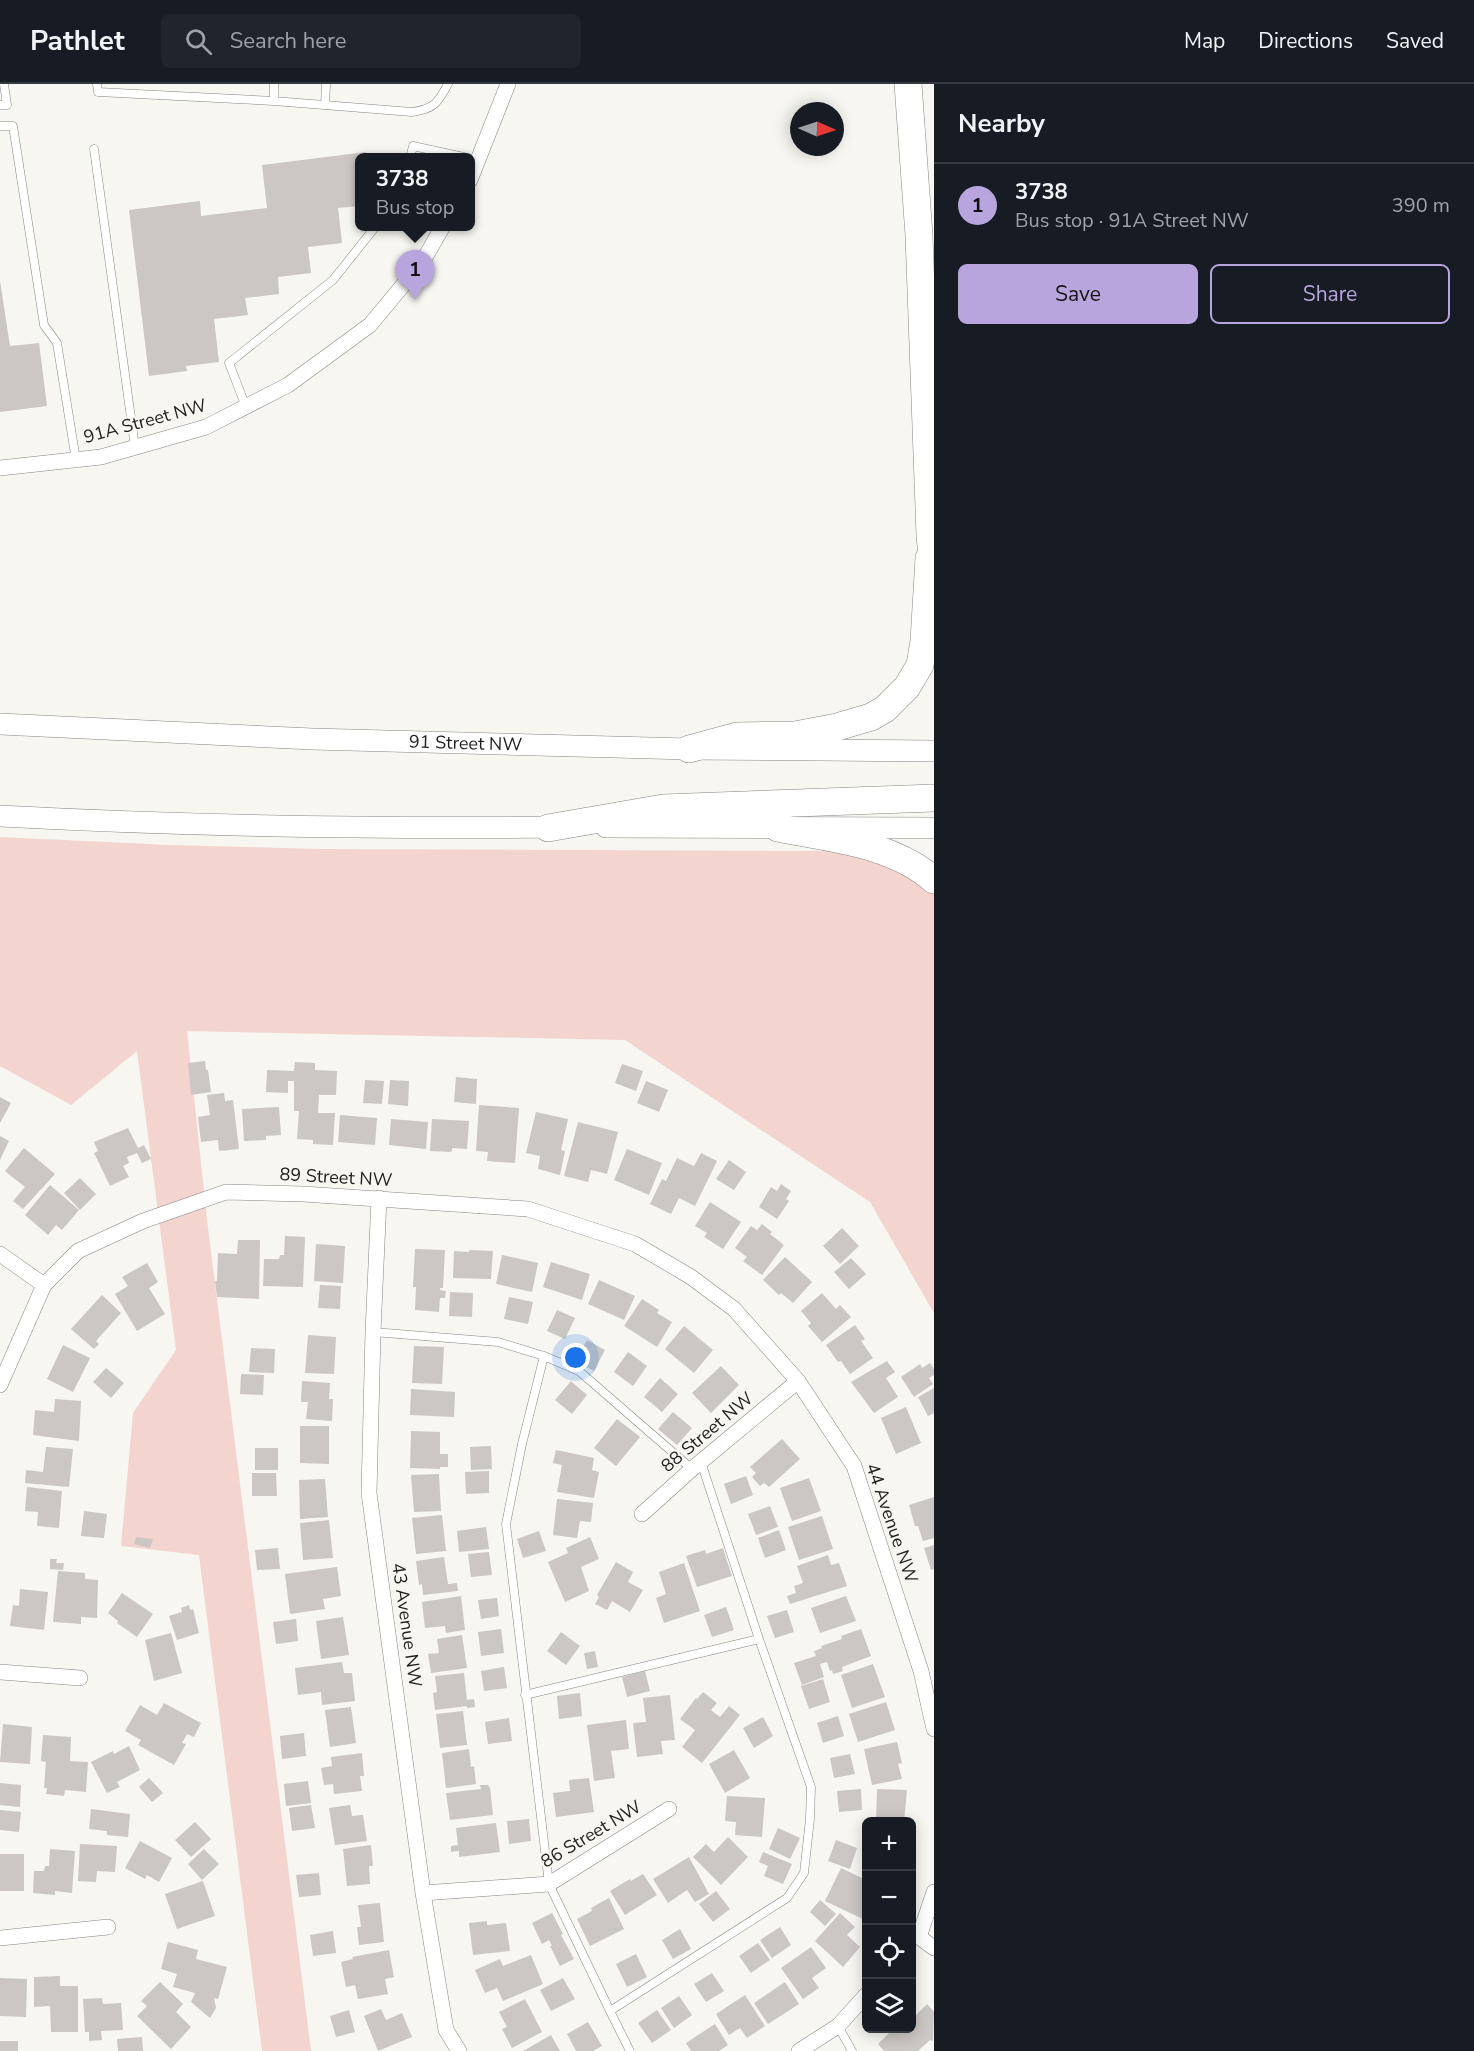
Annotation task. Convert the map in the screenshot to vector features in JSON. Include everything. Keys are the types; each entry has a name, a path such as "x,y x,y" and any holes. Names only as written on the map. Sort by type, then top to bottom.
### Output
{"highway":[{"path":"908,84 919,235 930,536 934,578"},
{"path":"689,749 736,736 795,735 837,727 871,717 897,699 915,676 923,654 930,536"},
{"path":"548,828 663,808 934,798"},
{"path":"778,828 872,847 910,862 934,880"}],"main road":[{"name":"91 Street NW","path":"0,724 312,739 689,749 934,750"},
{"path":"0,816 107,822 252,825 934,828"}],"street":[{"path":"474,153 508,84"},
{"name":"91A Street NW","path":"0,468 101,457 207,427 288,386 370,325 423,261 440,231"},
{"name":"89 Street NW","path":"44,1285 78,1251 143,1221 226,1192 379,1198 528,1209 635,1244 691,1278"},
{"name":"43 Avenue NW","path":"379,1198 369,1492 423,1893 446,2030 459,2051"},
{"path":"0,1254 44,1285 0,1385"},
{"name":"44 Avenue NW","path":"691,1278 734,1309 798,1381 854,1466 921,1671 934,1729"},
{"name":"88 Street NW","path":"642,1514 696,1465 798,1381"},
{"path":"0,1672 80,1678"},
{"name":"86 Street NW","path":"423,1893 549,1884 669,1809"},
{"path":"916,1938 934,1892"},
{"path":"0,1938 108,1927"},
{"path":"916,1941 934,1948"},
{"path":"799,2051 838,2026 862,2000"}],"lane":[{"path":"0,105 7,105 4,84"},
{"path":"97,84 98,92 273,101 412,112 428,110 442,96 448,84"},
{"path":"273,101 274,84"},
{"path":"325,105 326,84"},
{"path":"0,126 13,126 44,325 57,343 76,460"},
{"path":"411,153 413,146 447,153"},
{"path":"94,149 135,447"},
{"path":"246,407 229,363 333,280 372,231"},
{"path":"373,1332 498,1342 544,1356 579,1371 696,1465 811,1787 804,1873 787,1898 610,2011"},
{"path":"544,1356 522,1444 506,1524 525,1695 549,1884 630,2051"},
{"path":"525,1695 759,1640"},
{"path":"838,2026 852,2051"}],"shaded area":[{"path":"0,837 319,849 841,851 874,857 934,893 934,1313 870,1202 625,1040 187,1031 207,1220 311,2051 262,2051 199,1555 121,1546 133,1413 176,1350 137,1051 71,1105 0,1066"}],"building":[{"path":"355,153 355,206 338,208 342,243 308,247 311,273 278,277 279,294 245,298 248,315 214,319 219,362 186,366 187,371 149,376 129,210 200,201 201,216 267,208 262,165"},
{"path":"0,281 10,346 39,343 47,406 0,412"},
{"path":"205,1061 211,1092 191,1095 188,1063"},
{"path":"295,1062 315,1063 315,1070 337,1071 336,1095 319,1095 318,1113 335,1113 333,1145 313,1144 313,1140 297,1139 299,1111 294,1111 294,1081 288,1081 288,1093 266,1092 267,1070 294,1071"},
{"path":"622,1064 643,1071 636,1091 615,1083"},
{"path":"456,1077 477,1079 476,1104 454,1102"},
{"path":"365,1080 384,1081 382,1104 363,1103"},
{"path":"390,1080 409,1081 408,1106 388,1104"},
{"path":"646,1081 668,1090 659,1112 637,1103"},
{"path":"224,1093 225,1101 233,1100 239,1149 219,1151 218,1140 201,1142 198,1117 210,1115 207,1095"},
{"path":"0,1097 11,1103 0,1123"},
{"path":"479,1105 519,1108 515,1163 487,1161 488,1152 476,1151"},
{"path":"279,1107 281,1135 266,1136 266,1140 244,1141 242,1109"},
{"path":"536,1112 568,1119 561,1150 565,1151 560,1175 538,1169 540,1156 526,1153"},
{"path":"340,1115 377,1118 375,1145 338,1142"},
{"path":"391,1119 428,1122 426,1149 389,1145"},
{"path":"432,1119 469,1121 467,1149 452,1148 450,1152 430,1151"},
{"path":"578,1122 618,1132 607,1174 591,1170 588,1182 564,1176"},
{"path":"128,1128 138,1148 144,1145 151,1159 142,1163 137,1153 127,1157 129,1163 123,1166 129,1177 110,1186 94,1153 98,1151 94,1142"},
{"path":"0,1136 9,1141 0,1160"},
{"path":"24,1148 55,1174 23,1209 13,1201 25,1187 5,1171"},
{"path":"627,1149 662,1163 649,1195 614,1180"},
{"path":"701,1153 717,1161 695,1206 679,1198 671,1214 650,1204 662,1179 666,1181 677,1158 694,1166"},
{"path":"729,1160 746,1172 734,1190 716,1179"},
{"path":"80,1178 96,1194 80,1210 64,1193"},
{"path":"781,1184 791,1191 786,1199 789,1201 777,1219 759,1207 771,1187 777,1191"},
{"path":"50,1185 79,1210 62,1230 56,1225 48,1235 25,1215"},
{"path":"710,1202 741,1222 723,1249 704,1237 707,1233 695,1226"},
{"path":"762,1224 784,1245 762,1275 743,1261 747,1257 735,1248 751,1226 757,1230"},
{"path":"842,1228 859,1246 840,1264 823,1246"},
{"path":"285,1236 305,1237 303,1287 263,1286 264,1259 279,1259 280,1255 284,1255"},
{"path":"238,1240 260,1240 259,1299 217,1297 215,1281 217,1281 218,1253 237,1254"},
{"path":"316,1244 345,1246 343,1283 314,1281"},
{"path":"415,1249 445,1250 443,1288 440,1290 446,1291 445,1298 440,1298 439,1312 415,1310 416,1287 413,1287"},
{"path":"469,1250 493,1251 491,1279 453,1278 454,1251 469,1252"},
{"path":"502,1255 538,1263 532,1292 496,1284"},
{"path":"785,1257 812,1282 793,1303 781,1293 779,1295 763,1280"},
{"path":"851,1258 866,1274 849,1289 834,1272"},
{"path":"551,1262 590,1274 582,1300 543,1287"},
{"path":"147,1263 158,1282 149,1288 165,1314 137,1331 115,1294 128,1286 122,1277"},
{"path":"599,1280 635,1296 624,1320 588,1304"},
{"path":"320,1285 341,1286 340,1309 318,1308"},
{"path":"450,1292 473,1293 472,1317 449,1316"},
{"path":"822,1293 836,1309 840,1305 851,1317 822,1342 808,1326 811,1323 801,1311"},
{"path":"102,1295 121,1313 96,1341 99,1344 94,1349 71,1329"},
{"path":"509,1297 533,1302 528,1324 504,1319"},
{"path":"642,1299 659,1310 657,1313 672,1322 657,1347 624,1326"},
{"path":"557,1310 575,1318 565,1339 547,1331"},
{"path":"855,1325 865,1339 861,1341 873,1358 850,1374 826,1345"},
{"path":"684,1326 713,1350 694,1373 665,1349"},
{"path":"308,1335 336,1337 334,1374 305,1373"},
{"path":"587,1340 605,1350 594,1371 575,1361"},
{"path":"63,1345 90,1358 73,1392 47,1379"},
{"path":"414,1346 444,1347 442,1384 412,1383"},
{"path":"251,1348 275,1349 274,1373 249,1372"},
{"path":"628,1352 647,1366 633,1386 614,1372"},
{"path":"887,1361 895,1372 886,1378 898,1397 874,1413 851,1382"},
{"path":"930,1363 934,1369 934,1375 929,1378 933,1384 914,1397 901,1377 920,1364 922,1368"},
{"path":"721,1366 739,1385 711,1413 692,1393"},
{"path":"106,1368 124,1383 111,1398 93,1382"},
{"path":"241,1374 264,1375 263,1395 240,1394"},
{"path":"660,1378 678,1394 662,1412 644,1397"},
{"path":"302,1381 330,1383 329,1399 333,1399 332,1421 306,1419 308,1402 301,1402"},
{"path":"571,1381 587,1395 572,1414 555,1400"},
{"path":"934,1388 934,1413 928,1416 918,1397"},
{"path":"411,1389 455,1392 454,1417 410,1415"},
{"path":"55,1399 81,1401 79,1441 33,1435 35,1410 54,1412"},
{"path":"906,1407 921,1443 896,1454 881,1418"},
{"path":"673,1412 692,1428 677,1445 658,1429"},
{"path":"617,1419 640,1437 616,1466 594,1448"},
{"path":"300,1426 329,1426 329,1464 300,1463"},
{"path":"411,1431 440,1432 440,1454 448,1454 448,1467 410,1468"},
{"path":"782,1439 800,1459 769,1487 764,1483 760,1486 752,1477 756,1473 750,1467"},
{"path":"491,1446 492,1469 471,1470 470,1447"},
{"path":"46,1447 73,1449 69,1487 25,1483 26,1470 43,1472"},
{"path":"255,1448 278,1448 278,1470 255,1470"},
{"path":"556,1450 594,1458 592,1470 599,1472 594,1498 557,1492 562,1465 553,1463"},
{"path":"489,1471 489,1493 466,1494 465,1472"},
{"path":"252,1473 276,1473 277,1496 252,1496"},
{"path":"439,1474 441,1511 414,1512 411,1475"},
{"path":"746,1476 753,1495 731,1504 724,1484"},
{"path":"809,1478 821,1511 792,1521 780,1488"},
{"path":"325,1479 328,1517 300,1519 299,1480"},
{"path":"27,1487 62,1491 59,1528 37,1526 38,1512 25,1511"},
{"path":"934,1497 934,1538 923,1541 918,1526 915,1526 909,1505"},
{"path":"557,1499 593,1503 591,1522 580,1521 577,1538 553,1535"},
{"path":"770,1506 778,1527 756,1535 748,1514"},
{"path":"84,1511 107,1514 104,1538 81,1536"},
{"path":"442,1515 446,1551 416,1554 412,1518"},
{"path":"822,1516 833,1549 799,1560 788,1527"},
{"path":"329,1520 333,1558 303,1560 300,1523"},
{"path":"486,1527 489,1549 459,1552 457,1531"},
{"path":"779,1530 786,1550 765,1558 758,1538"},
{"path":"539,1531 546,1551 523,1558 517,1539"},
{"path":"136,1537 153,1539 150,1548 134,1544"},
{"path":"590,1537 599,1559 581,1567 589,1591 565,1602 548,1562 568,1553 566,1548"},
{"path":"934,1545 934,1569 931,1570 924,1548"},
{"path":"278,1548 280,1569 257,1570 255,1550"},
{"path":"723,1548 732,1576 697,1587 686,1556 705,1550 706,1554"},
{"path":"489,1552 492,1575 471,1577 468,1554"},
{"path":"828,1555 831,1565 839,1563 847,1586 790,1604 787,1596 796,1593 794,1586 803,1583 797,1566"},
{"path":"444,1557 448,1584 457,1583 458,1591 423,1595 422,1584 419,1585 416,1561"},
{"path":"50,1559 57,1559 56,1563 64,1563 63,1570 50,1569"},
{"path":"616,1562 633,1572 628,1582 643,1590 630,1612 612,1601 607,1610 595,1604 599,1597 597,1595"},
{"path":"684,1563 700,1611 664,1623 656,1598 666,1594 659,1572"},
{"path":"337,1567 341,1596 323,1599 325,1609 290,1614 285,1574"},
{"path":"58,1571 85,1573 85,1579 98,1580 97,1618 81,1617 81,1624 53,1622"},
{"path":"20,1589 48,1592 44,1630 10,1626 13,1605 19,1606"},
{"path":"122,1593 153,1614 137,1637 117,1623 118,1621 108,1613"},
{"path":"461,1596 465,1630 446,1633 445,1626 425,1628 422,1602"},
{"path":"846,1596 856,1621 820,1633 811,1608"},
{"path":"497,1598 499,1616 481,1619 478,1600"},
{"path":"189,1605 190,1610 193,1609 199,1633 177,1640 169,1616 182,1612 181,1608"},
{"path":"726,1607 734,1630 712,1637 704,1615"},
{"path":"787,1610 794,1632 775,1638 767,1616"},
{"path":"343,1617 349,1655 321,1659 316,1621"},
{"path":"296,1619 298,1641 276,1644 273,1622"},
{"path":"501,1629 504,1653 481,1656 478,1632"},
{"path":"861,1629 871,1656 842,1667 843,1671 833,1674 827,1662 820,1664 824,1677 802,1685 794,1663 816,1656 814,1651 822,1648 821,1646"},
{"path":"561,1632 580,1646 566,1665 547,1651"},
{"path":"171,1633 182,1673 154,1681 145,1640"},
{"path":"462,1635 467,1668 431,1673 428,1654 439,1653 437,1639"},
{"path":"595,1651 598,1667 587,1669 584,1653"},
{"path":"342,1662 344,1673 352,1673 355,1701 322,1705 321,1692 298,1695 295,1668"},
{"path":"873,1664 885,1697 852,1708 841,1675"},
{"path":"504,1667 507,1688 484,1691 481,1671"},
{"path":"645,1671 650,1691 627,1697 622,1677"},
{"path":"464,1673 467,1700 474,1699 475,1707 435,1710 433,1693 437,1692 435,1676"},
{"path":"823,1679 830,1702 809,1709 801,1686"},
{"path":"703,1692 717,1703 711,1710 720,1717 729,1706 740,1715 702,1763 682,1747 695,1730 680,1719"},
{"path":"580,1693 582,1716 559,1719 557,1696"},
{"path":"670,1695 675,1740 661,1741 663,1754 637,1757 633,1723 646,1722 643,1698"},
{"path":"886,1702 895,1730 858,1742 849,1714"},
{"path":"164,1703 201,1723 194,1737 187,1734 182,1743 186,1744 174,1765 138,1745 141,1740 125,1731 140,1705 157,1715"},
{"path":"351,1707 356,1743 330,1747 325,1710"},
{"path":"463,1711 467,1745 440,1748 436,1714"},
{"path":"838,1716 844,1736 823,1743 817,1723"},
{"path":"763,1717 773,1736 754,1748 743,1728"},
{"path":"509,1718 512,1741 488,1744 485,1722"},
{"path":"626,1720 629,1749 611,1751 615,1778 594,1781 587,1725"},
{"path":"3,1724 32,1727 30,1764 0,1762"},
{"path":"304,1733 306,1756 282,1759 280,1736"},
{"path":"43,1735 71,1737 70,1761 88,1762 86,1792 65,1790 64,1796 46,1794 47,1788 44,1788 46,1762 41,1761"},
{"path":"897,1742 902,1763 898,1764 902,1779 872,1785 864,1749"},
{"path":"129,1746 140,1770 117,1782 120,1787 107,1793 91,1762"},
{"path":"469,1749 476,1784 446,1788 442,1753"},
{"path":"734,1750 750,1778 725,1793 709,1764"},
{"path":"362,1753 364,1776 360,1776 362,1791 334,1794 333,1784 324,1785 321,1768 332,1766 331,1757"},
{"path":"850,1754 855,1774 834,1778 830,1758"},
{"path":"149,1778 163,1793 152,1802 139,1787"},
{"path":"589,1778 594,1812 556,1817 553,1793 570,1791 569,1780"},
{"path":"308,1781 311,1803 286,1806 284,1784"},
{"path":"0,1783 21,1785 20,1807 0,1805"},
{"path":"480,1785 488,1785 490,1788 493,1815 450,1820 446,1793 481,1789"},
{"path":"861,1789 862,1810 839,1812 837,1791"},
{"path":"877,1789 907,1790 904,1817 876,1817"},
{"path":"727,1796 765,1798 762,1837 735,1835 736,1822 725,1821"},
{"path":"311,1805 315,1828 292,1831 289,1808"},
{"path":"350,1805 352,1816 363,1815 367,1841 335,1845 329,1808"},
{"path":"91,1809 130,1814 128,1837 107,1835 107,1831 89,1829"},
{"path":"0,1810 21,1812 19,1832 0,1830"},
{"path":"529,1819 531,1841 509,1844 507,1821"},
{"path":"195,1822 211,1839 191,1857 175,1840"},
{"path":"496,1823 500,1852 459,1857 459,1851 451,1852 451,1846 458,1845 456,1828"},
{"path":"778,1828 800,1838 790,1859 769,1849"},
{"path":"728,1837 748,1857 721,1885 693,1857 706,1844 714,1852"},
{"path":"836,1840 857,1848 850,1869 828,1861"},
{"path":"140,1841 172,1858 159,1882 147,1875 145,1879 125,1868"},
{"path":"80,1844 117,1846 115,1872 97,1871 96,1882 78,1881"},
{"path":"371,1845 373,1866 369,1866 370,1884 347,1886 343,1849"},
{"path":"50,1849 75,1851 72,1893 55,1891 55,1895 33,1893 34,1871 44,1871 45,1866 49,1866"},
{"path":"204,1849 219,1864 202,1880 188,1864"},
{"path":"763,1852 792,1864 783,1884 764,1876 768,1866 759,1862"},
{"path":"0,1854 24,1854 24,1891 0,1891"},
{"path":"689,1857 709,1894 695,1902 687,1890 668,1903 653,1879"},
{"path":"841,1868 862,1878 862,1919 825,1901"},
{"path":"319,1873 321,1895 299,1897 296,1875"},
{"path":"643,1874 657,1895 625,1915 610,1891"},
{"path":"203,1881 215,1916 177,1929 165,1894"},
{"path":"716,1891 730,1909 713,1922 699,1904"},
{"path":"609,1898 624,1929 590,1946 577,1919"},
{"path":"820,1900 836,1914 825,1926 810,1912"},
{"path":"380,1903 384,1942 359,1945 357,1927 361,1927 358,1905"},
{"path":"552,1913 574,1959 560,1966 549,1940 542,1944 532,1923"},
{"path":"840,1913 855,1927 847,1935 860,1947 843,1967 815,1941"},
{"path":"487,1921 487,1925 506,1923 510,1951 473,1955 469,1923"},
{"path":"780,1927 791,1945 772,1958 760,1940"},
{"path":"680,1929 691,1949 673,1959 662,1940"},
{"path":"333,1931 336,1953 313,1956 310,1935"},
{"path":"168,1942 198,1950 196,1959 227,1967 218,1999 214,1998 216,2008 210,2018 191,2002 195,1993 173,1987 177,1974 161,1969"},
{"path":"758,1943 770,1960 751,1973 739,1956"},
{"path":"811,1947 826,1968 812,1978 819,1988 803,1999 781,1968"},
{"path":"389,1950 394,1977 385,1979 388,1994 358,1999 355,1985 346,1987 341,1962 353,1959 352,1957"},
{"path":"636,1954 647,1977 627,1987 616,1964"},
{"path":"531,1955 543,1984 503,2001 497,1988 485,1993 475,1970 500,1959 503,1966"},
{"path":"712,1973 724,1991 706,2002 694,1984"},
{"path":"60,1976 60,1986 78,1986 78,2032 51,2032 50,2006 34,2007 34,1977"},
{"path":"0,1978 27,1979 26,2017 0,2016"},
{"path":"563,1978 575,1999 551,2011 540,1990"},
{"path":"160,1982 183,2004 176,2012 191,2027 171,2049 137,2016 147,2006 141,2001"},
{"path":"785,1982 799,2004 768,2024 754,2003"},
{"path":"745,1995 765,2026 747,2038 740,2028 729,2035 716,2014"},
{"path":"679,1996 692,2015 674,2028 661,2008"},
{"path":"102,1998 103,2004 121,2003 123,2030 101,2031 102,2040 89,2041 89,2032 85,2032 83,1999"},
{"path":"525,1999 542,2032 512,2048 502,2029 507,2027 499,2012"},
{"path":"927,2004 934,2012 933,2041 930,2040 918,2051 884,2051 878,2044 889,2033 916,2033 916,2015"},
{"path":"381,2009 386,2020 402,2013 412,2037 378,2051 364,2016"},
{"path":"349,2010 355,2032 336,2037 330,2016"},
{"path":"657,2010 671,2030 652,2043 638,2023"},
{"path":"588,2022 602,2046 593,2051 576,2051 567,2034"},
{"path":"715,2024 728,2045 719,2051 691,2051 686,2043"},
{"path":"551,2035 560,2051 523,2051"},
{"path":"142,2037 143,2051 118,2051 117,2039"},
{"path":"0,2041 18,2041 18,2051 0,2051"}],"place":[{"name":"3738","path":"415,300"}]}
